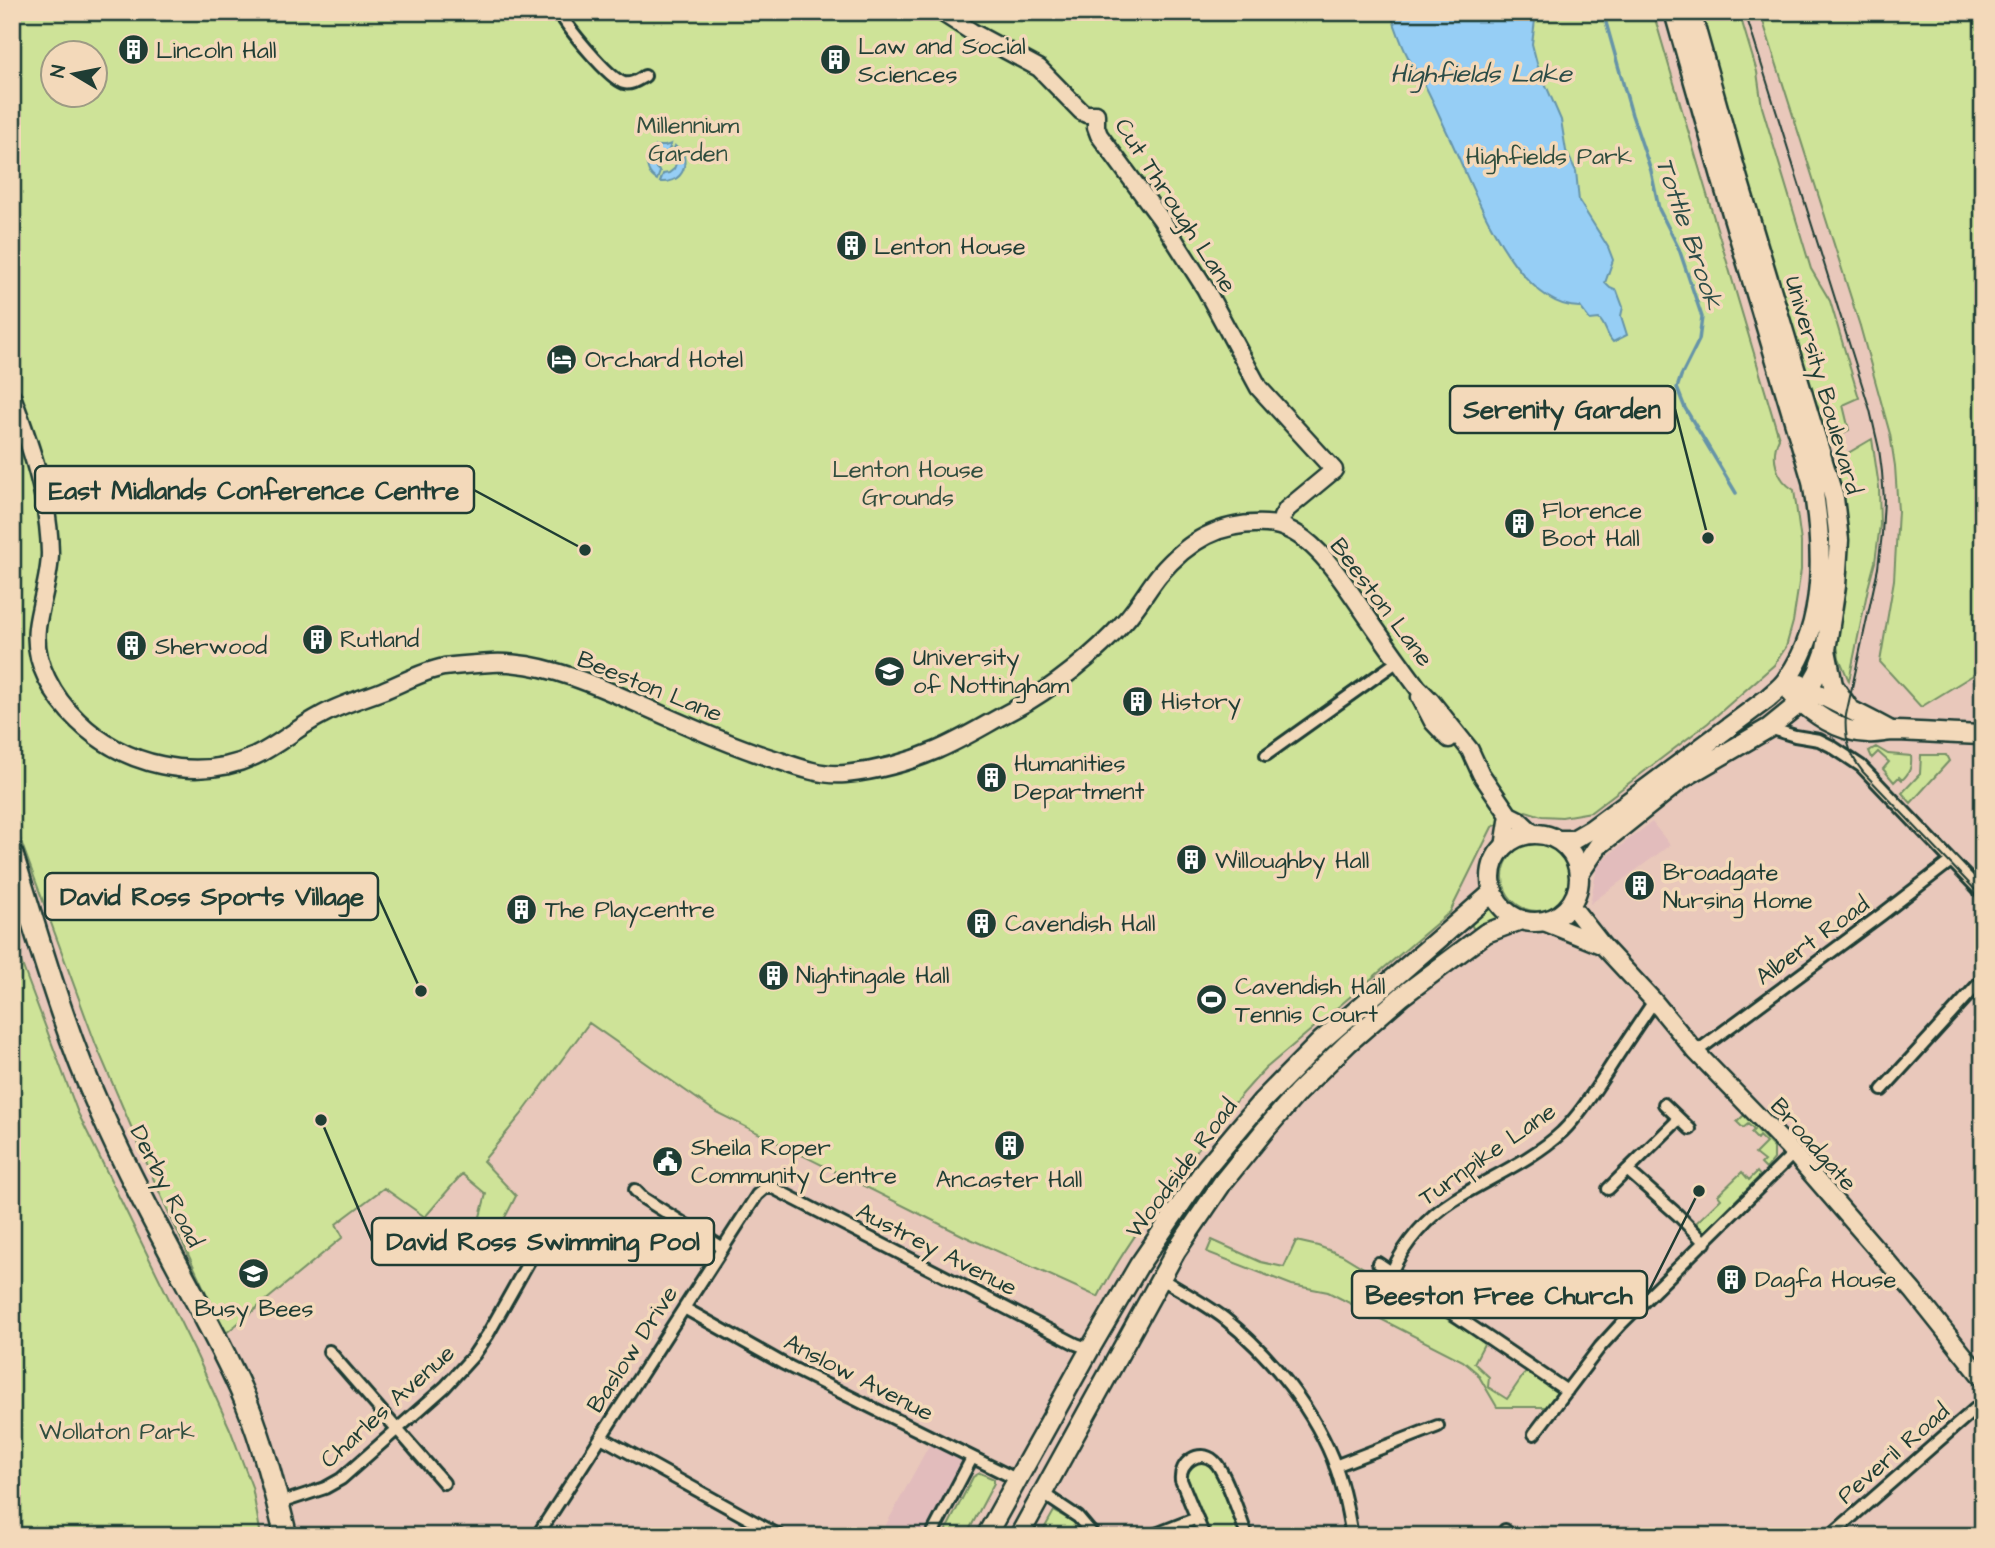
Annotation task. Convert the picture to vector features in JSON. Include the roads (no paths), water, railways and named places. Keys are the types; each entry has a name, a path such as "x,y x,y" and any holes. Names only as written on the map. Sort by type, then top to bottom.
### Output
{"highway":[{"name":"Derby Road","path":"12,855 78,1058 138,1191 220,1346 246,1402 264,1454 286,1536"}],"main road":[{"name":"University Boulevard","path":"1558,841 1573,840 1592,830 1768,698 1786,681 1800,659 1807,641 1819,589 1821,546 1812,481 1674,12"},
{"name":"University Boulevard","path":"1579,874 1598,846 1683,778 1769,728 1804,695 1818,672 1826,650 1837,574 1839,540 1834,498 1691,12"},
{"path":"1826,650 1833,685 1850,710"},
{"path":"1786,681 1799,684 1814,714 1843,728 1872,734 1891,731 1983,735"},
{"path":"1804,695 1867,717 1891,731"},
{"path":"1534,834 1550,837 1571,852 1579,874 1577,891 1570,904 1559,915 1544,922 1521,920 1504,910 1493,892 1491,872 1496,858 1504,847 1520,837 1534,834"},
{"name":"Woodside Road","path":"986,1536 1139,1265 1205,1169 1262,1101 1321,1041 1493,892"},
{"name":"Woodside Road","path":"1018,1536 1160,1278 1223,1182 1265,1130 1298,1092 1348,1043 1412,988 1486,933 1521,920"},
{"path":"1139,1265 1160,1278"},
{"path":"1018,1480 1042,1493"}],"street":[{"path":"559,12 591,55 621,81 631,83 645,76"},
{"name":"Cut Through Lane","path":"941,12 972,32 1027,60 1055,83 1081,111 1096,114 1098,135 1161,219 1205,288 1259,388 1334,470 1287,509 1280,525"},
{"name":"Beeston Lane","path":"12,396 39,472 48,536 49,565 36,640 39,660 50,685 75,719 114,749 136,759 188,769 215,768 241,762 275,745 321,715 441,668 519,663 596,685 746,750 795,766 841,774 875,769 939,749 1033,699 1101,647 1128,618 1161,573 1194,542 1212,532 1238,524 1280,525 1306,540 1326,560 1398,661 1419,693 1433,722 1481,774"},
{"path":"1266,755 1398,661"},
{"name":"Beeston Lane","path":"1419,693 1431,701 1470,750 1481,774 1508,815"},
{"path":"1769,728 1819,740 1861,766 1983,894"},
{"path":"1504,847 1508,815 1519,820 1534,834"},
{"name":"Albert Road","path":"1696,1052 1951,861"},
{"name":"Broadgate","path":"1570,904 1696,1052 1793,1154 1913,1291 1983,1379"},
{"path":"1544,922 1603,946"},
{"path":"1882,1090 1983,979"},
{"name":"Turnpike Lane","path":"1392,1271 1401,1252 1431,1218 1452,1200 1501,1174 1538,1151 1560,1133 1580,1112 1654,1002"},
{"path":"1664,1104 1690,1129"},
{"path":"1608,1189 1679,1119"},
{"path":"1534,1434 1621,1324 1793,1154"},
{"path":"1627,1170 1705,1243"},
{"name":"Baslow Drive","path":"537,1536 757,1195 765,1188"},
{"name":"Austrey Avenue","path":"765,1188 773,1188 1076,1345 1090,1349"},
{"path":"635,1190 643,1198 723,1248"},
{"name":"Charles Avenue","path":"278,1504 332,1485 445,1387 474,1355 488,1334 538,1245"},
{"path":"1378,1264 1567,1391"},
{"path":"522,1274 534,1279"},
{"path":"1160,1278 1222,1316 1272,1364 1295,1393 1335,1466 1352,1536"},
{"name":"Anslow Avenue","path":"684,1308 782,1363 1018,1480"},
{"path":"329,1351 444,1483"},
{"name":"Peveril Road","path":"1830,1536 1983,1402"},
{"path":"1335,1466 1438,1426"},
{"path":"601,1437 780,1536"},
{"path":"1204,1536 1180,1474 1185,1463 1200,1456 1209,1458 1219,1467 1247,1536"},
{"path":"931,1536 972,1458"},
{"path":"1042,1493 1078,1517 1094,1536"},
{"path":"1151,1536 1197,1518"}],"water":[{"name":"Highfields Lake","path":"1390,12 1536,12 1532,44 1538,67 1561,120 1566,151 1576,171 1579,201 1608,247 1613,260 1605,283 1617,291 1623,307 1621,316 1627,335 1613,342 1599,319 1590,320 1580,307 1557,302 1535,287 1516,265 1482,210 1429,92 1405,51"},
{"path":"671,144 668,152 662,153 656,160 656,168 660,172 657,180 649,172 647,160 656,146"},
{"path":"675,146 684,156 682,172 676,179 660,182 663,174 674,169 677,161 672,154"}],"waterway":[{"name":"Tottle Brook","path":"1603,12 1651,171 1659,209 1679,249 1702,317 1699,340 1677,388 1685,408 1736,493"}],"tram line":[{"path":"1745,12 1870,410 1879,449 1884,500 1882,534 1878,568 1846,715 1849,745 1863,772 1983,898"}],"place":[{"name":"Lincoln Hall","path":"133,50"},
{"name":"Law and Social Sciences","path":"835,60"},
{"name":"Lenton House","path":"851,246"},
{"name":"Orchard Hotel","path":"562,359"},
{"name":"Florence Boot Hall","path":"1519,524"},
{"name":"Serenity Garden","path":"1708,538"},
{"name":"East Midlands Conference Centre","path":"585,550"},
{"name":"Rutland","path":"317,639"},
{"name":"Sherwood","path":"132,646"},
{"name":"University of Nottingham","path":"890,671"},
{"name":"History","path":"1138,701"},
{"name":"Humanities Department","path":"991,777"},
{"name":"Willoughby Hall","path":"1192,860"},
{"name":"Broadgate Nursing Home","path":"1640,886"},
{"name":"The Playcentre","path":"522,909"},
{"name":"Cavendish Hall","path":"982,923"},
{"name":"Nightingale Hall","path":"773,975"},
{"name":"David Ross Sports Village","path":"421,991"},
{"name":"Cavendish Hall Tennis Court","path":"1212,1000"},
{"name":"David Ross Swimming Pool","path":"321,1120"},
{"name":"Ancaster Hall","path":"1009,1145"},
{"name":"Sheila Roper Community Centre","path":"668,1161"},
{"name":"Beeston Free Church","path":"1699,1191"},
{"name":"Busy Bees","path":"254,1274"},
{"name":"Dagfa House","path":"1732,1279"}],"park label":[{"name":"Millennium Garden","path":"688,139"},
{"name":"Highfields Park","path":"1549,156"},
{"name":"Lenton House Grounds","path":"908,483"},
{"name":"Wollaton Park","path":"117,1431"}]}
